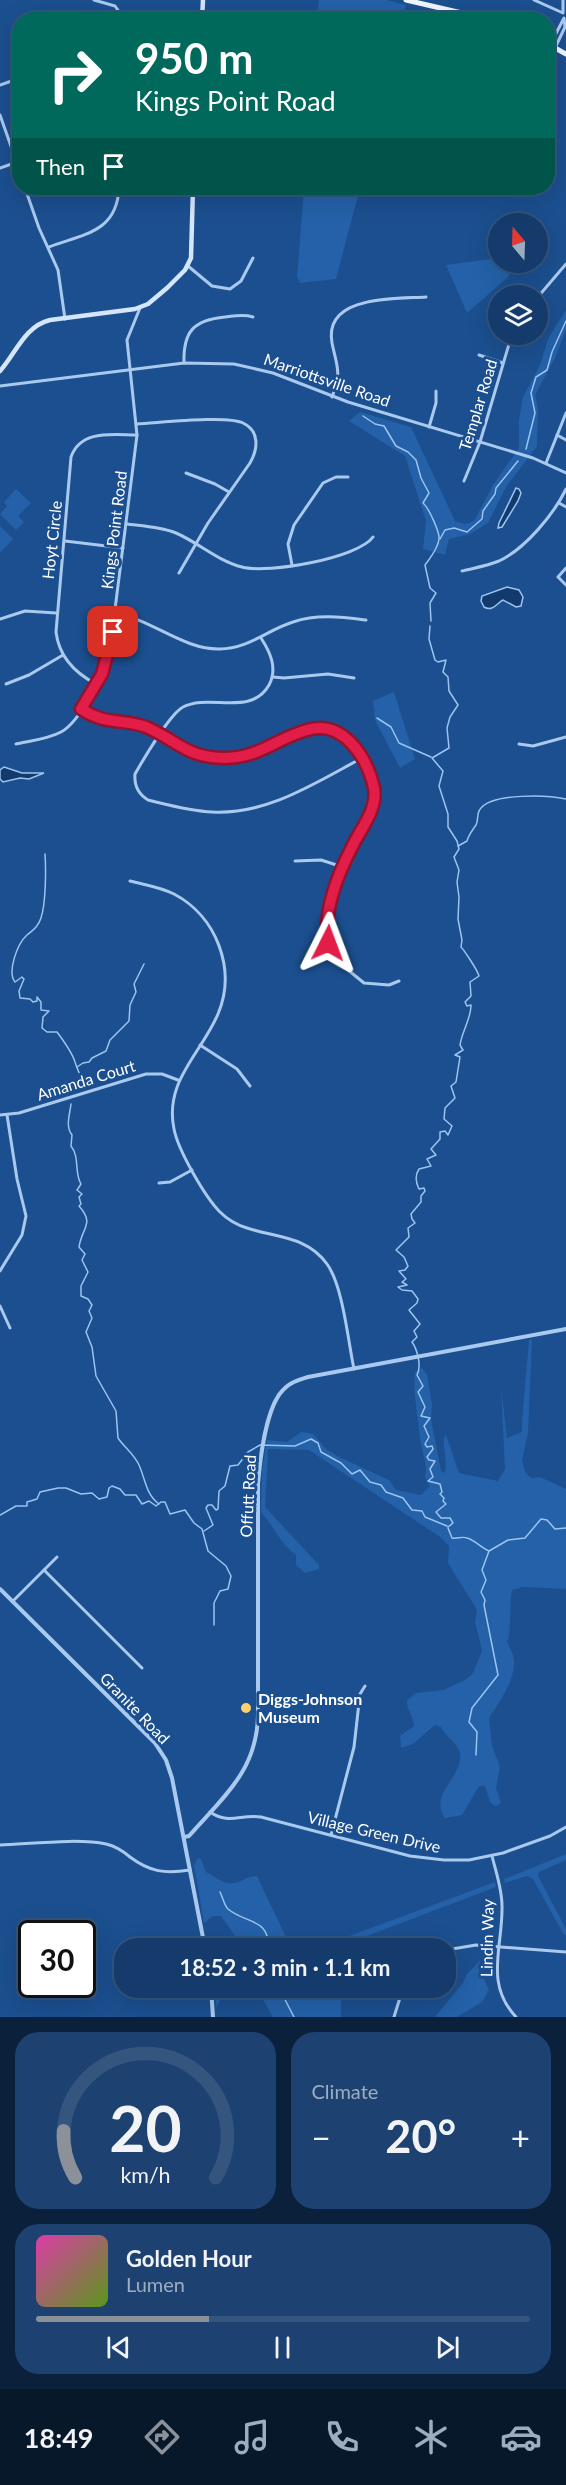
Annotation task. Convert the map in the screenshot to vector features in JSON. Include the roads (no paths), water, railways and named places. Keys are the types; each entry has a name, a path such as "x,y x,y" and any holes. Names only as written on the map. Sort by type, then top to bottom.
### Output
{"main road":[{"path":"405,0 451,12"},
{"path":"0,371 32,328 46,321 140,308 161,294 188,266 192,250 193,195"}],"street":[{"path":"94,0 115,6 119,12"},
{"path":"534,0 563,13"},
{"path":"555,38 565,18 562,0"},
{"path":"0,115 12,146"},
{"path":"27,195 58,270 65,319"},
{"path":"48,247 103,226 115,211 118,195"},
{"path":"188,266 212,286 226,289 238,285 252,258"},
{"path":"548,285 566,264"},
{"path":"332,397 339,370 332,342 332,331 339,315 361,303 426,297"},
{"name":"Kings Point Road","path":"16,744 63,731 70,725 96,684 110,649 137,435 128,340 140,308"},
{"path":"184,363 186,338 200,323 213,318 239,315 253,317"},
{"name":"Templar Road","path":"464,481 480,442 508,345"},
{"path":"479,355 502,363"},
{"name":"Marriottsville Road","path":"0,386 184,363 222,363 256,368 283,376 332,397 546,463 566,472"},
{"path":"429,427 436,403 436,391"},
{"path":"546,463 566,413"},
{"path":"137,424 232,420 248,427 256,440 255,453 195,544 179,573"},
{"name":"Hoyt Circle","path":"63,655 57,638 56,613 65,541 71,457 74,448 84,439 98,435 137,435"},
{"path":"557,435 566,440"},
{"path":"186,473 229,492"},
{"path":"292,565 288,544 294,525 323,483 336,477 348,477"},
{"path":"462,571 495,563 514,552 559,503 566,489"},
{"path":"559,503 566,507"},
{"path":"127,524 170,531 230,563 249,569 292,565 349,553 366,545 373,537"},
{"path":"65,541 123,548"},
{"path":"566,568 558,577 566,585"},
{"path":"0,619 26,611 56,613"},
{"path":"116,614 137,618 192,645 228,649 249,644 286,625 314,617 366,620"},
{"path":"261,638 272,657 273,677 262,693 232,704 195,703 182,707 138,768 134,783 142,797 174,806 214,812 235,812 265,806 289,797 362,758"},
{"path":"6,684 29,675 63,655 77,673 96,684"},
{"path":"273,677 328,674 354,678"},
{"path":"81,709 98,719 138,725 192,753 206,756 229,758 264,750 309,729 325,729 344,736 356,747 362,758 370,776 375,799 336,886 326,928 330,949 343,967 364,983 389,985 399,981"},
{"path":"519,744 533,746 566,737"},
{"path":"295,861 321,860 343,867"},
{"path":"130,881 171,893 190,904 204,918 220,947 225,970 224,993 217,1015 178,1080 172,1107 173,1126 178,1144 214,1205 228,1219 247,1228 299,1241 314,1250 325,1261 337,1286 354,1369"},
{"path":"200,1045 237,1069 250,1086"},
{"name":"Amanda Court","path":"0,1115 7,1115 146,1074 162,1074 178,1080"},
{"path":"0,1271 22,1235 27,1216 17,1179 7,1115"},
{"path":"159,1183 170,1182 192,1170"},
{"path":"0,1306 10,1328"},
{"name":"Offutt Road","path":"184,1837 189,1836 244,1772 251,1758 257,1734 257,1497 264,1445 275,1402 287,1386 303,1379 566,1329"},
{"path":"13,1601 57,1557"},
{"path":"44,1570 142,1668"},
{"name":"Granite Road","path":"0,1588 161,1751 172,1778 203,1938"},
{"path":"332,1835 354,1747 360,1694 365,1686"},
{"name":"Village Green Drive","path":"210,1812 223,1820 248,1816 261,1817 426,1859 456,1860 492,1856 550,1836 566,1827"},
{"path":"0,1845 105,1843 124,1852 146,1868 158,1872 190,1870"},
{"name":"Lindin Way","path":"492,1856 502,1905 497,1978 499,1990 507,2007 516,2017"},
{"path":"456,1948 468,1945 499,1946 566,1952"},
{"path":"212,1998 213,2017"},
{"path":"394,2017 400,1998"}],"waterway":[{"path":"526,449 535,413 531,393 536,377 547,370 552,352 566,321"},
{"path":"363,416 375,424 384,426 396,446 408,452 416,460 421,478 429,493 423,503 434,521 439,539 425,565 430,588 436,593 430,603 431,621"},
{"path":"440,539 445,530 454,528 467,532 482,519 483,511 495,494 496,488 518,461"},
{"path":"430,626 429,639 435,660 438,662 446,660 443,672 448,677 449,691 458,705 450,717 447,728 449,748 432,758 443,771 439,786 448,814 448,827 459,849 454,857 459,870 457,882 461,947 479,976 470,982 471,996 465,1002 467,1006 471,1005 471,1010 460,1045 463,1050 455,1055 460,1057 456,1082 451,1086 455,1098 445,1108 444,1119 452,1126 448,1135 445,1131 440,1132 440,1139 431,1149 436,1155 427,1159 431,1166 418,1171 416,1179 418,1187 419,1189 424,1188 425,1191 421,1196 421,1202 411,1214 415,1223 408,1228 409,1237 396,1250 404,1257 408,1266 405,1270 399,1271 406,1279 402,1282 407,1285 398,1287 412,1291 418,1299 409,1310 420,1324 414,1331 417,1337 412,1342 418,1358 417,1375 423,1386 418,1392 425,1407 421,1416 430,1418 424,1426 429,1437 425,1444 427,1447 432,1446 433,1449 427,1457 435,1461 430,1469 433,1477 428,1481 440,1484 442,1492 440,1494 446,1504 436,1512 441,1518 450,1518 453,1523 448,1527"},
{"path":"377,718 391,727 399,743 431,757"},
{"path":"458,846 467,841 476,825 479,810 488,803 521,796 566,799"},
{"path":"45,854 43,912 37,926 23,939 17,951 12,972 15,982 22,977 24,979 19,991 20,998 30,999 33,1002 37,1001 37,997 41,1002 41,1010 49,1011 43,1017 42,1028 47,1032 57,1032 67,1046 83,1079 80,1089"},
{"path":"77,1067 106,1051 110,1040 129,1021 130,1005 136,992 134,984 144,964"},
{"path":"71,1104 68,1124 81,1184 77,1190 82,1194 79,1197 81,1204 79,1206 87,1222 79,1247 85,1254 82,1260 88,1272 81,1286 81,1296 88,1299 92,1305 89,1311 92,1318 86,1332 92,1347 96,1376 116,1411 118,1438 137,1461 149,1491 159,1504"},
{"path":"204,1531 213,1525 206,1508 212,1505 216,1510 218,1509 219,1491 225,1486 230,1466 238,1465 248,1452 260,1445 295,1446 311,1439 318,1443 321,1452 341,1463 352,1474 360,1470 370,1482 381,1485 386,1492 403,1498 412,1510 422,1511 425,1517 447,1526"},
{"path":"0,1515 16,1506 27,1506 27,1502 37,1499 40,1492 66,1488 81,1494 92,1493 99,1499 107,1497 109,1488 112,1486 120,1489 125,1495 136,1495 142,1504 149,1501 156,1506 165,1502 170,1514 185,1510 194,1523 202,1529 208,1551 226,1566 231,1576 228,1589 220,1591 214,1603 214,1625"},
{"path":"448,1528 452,1538 470,1539 489,1551 508,1540 525,1538 541,1519 547,1520 555,1529 566,1528"},
{"path":"476,1755 477,1732 469,1722 472,1708 498,1675 484,1605 485,1600 481,1592 486,1580 482,1570 489,1551"},
{"path":"220,1892 228,1909 261,1926 268,1938"},
{"path":"284,1998 294,2017"}],"place":[{"name":"Diggs-Johnson Museum","path":"246,1708"}]}
